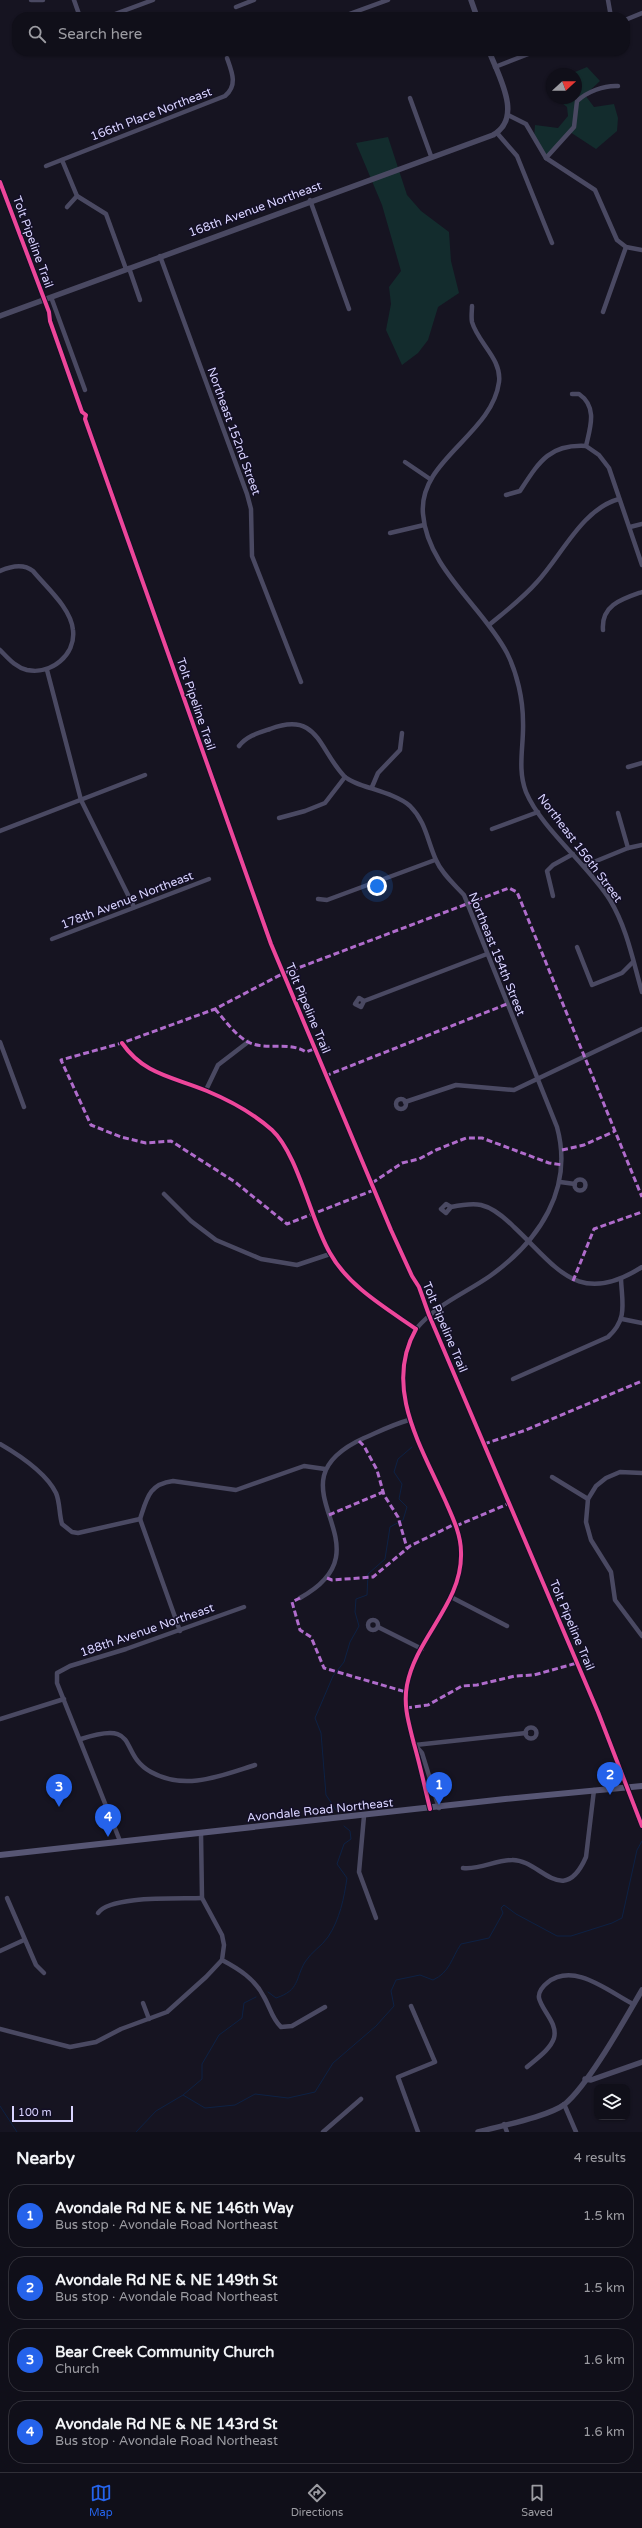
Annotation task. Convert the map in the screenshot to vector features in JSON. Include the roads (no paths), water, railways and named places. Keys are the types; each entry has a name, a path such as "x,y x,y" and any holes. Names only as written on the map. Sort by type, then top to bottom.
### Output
{"main road":[{"name":"Avondale Road Northeast","path":"0,1855 642,1786"}],"street":[{"path":"31,0 43,0"},
{"path":"74,0 78,12"},
{"path":"121,12 153,0"},
{"path":"236,7 254,0"},
{"path":"355,12 388,0"},
{"path":"471,0 475,12"},
{"path":"608,0 610,12"},
{"path":"630,18 642,14"},
{"path":"491,56 507,102 508,115 506,123 497,133 517,156 552,243"},
{"path":"495,66 522,56"},
{"name":"166th Place Northeast","path":"46,166 225,96 232,89 233,81 227,58"},
{"path":"546,158 574,127 577,101 593,91 610,85 618,86"},
{"path":"410,98 431,156"},
{"path":"508,115 526,124 546,158 594,190 617,240 626,247 642,250"},
{"name":"168th Avenue Northeast","path":"0,316 310,200 497,133"},
{"path":"62,160 77,196 106,214 140,300"},
{"path":"66,207 77,196"},
{"path":"310,200 349,309"},
{"path":"603,312 626,247"},
{"name":"Northeast 152nd Street","path":"160,256 247,494 251,509 252,556 301,682"},
{"path":"51,297 85,390"},
{"path":"390,533 424,525 422,502 430,479 480,422 497,390 499,372 472,321 472,306"},
{"path":"572,394 579,394 584,397 592,411 586,446"},
{"path":"506,495 520,491 538,465 554,450 570,445 586,446 599,455 610,468 642,565"},
{"path":"406,462 430,479"},
{"path":"489,625 537,583 594,512 607,503 619,499"},
{"path":"630,527 642,524"},
{"name":"Northeast 156th Street","path":"424,525 451,578 489,625 507,654 517,684 524,723 522,777 525,790 538,812 584,866 615,910 628,941 642,992"},
{"path":"0,571 15,566 28,568 59,603 73,629 70,650 58,664 47,670 28,670 22,668 14,664 0,650"},
{"path":"603,630 605,614 613,604 642,592"},
{"path":"47,670 81,800 134,907"},
{"path":"239,746 246,738 278,726 292,722 304,725 316,737 345,777 325,803 305,812 279,818"},
{"path":"372,787 378,773 400,750 402,733"},
{"path":"628,767 642,763"},
{"path":"0,831 145,775"},
{"name":"Northeast 154th Street","path":"345,777 391,794 415,812 428,833 435,860 442,871 464,895 561,1144 563,1158 560,1182 545,1218 529,1241 503,1266 437,1307 416,1329 407,1349 402,1383 404,1403 409,1420 459,1536 461,1552 460,1573 451,1597 412,1668 406,1696 408,1726 415,1745"},
{"path":"492,830 538,812"},
{"path":"618,813 628,848"},
{"path":"584,866 628,848 642,845"},
{"path":"553,896 547,872 552,865 573,854"},
{"path":"318,899 327,900 435,860"},
{"name":"178th Avenue Northeast","path":"52,939 209,879"},
{"path":"577,947 592,985 622,972 633,962"},
{"path":"364,1001 487,954"},
{"path":"405,1102 456,1085 509,1091 537,1081 594,1050 642,1029"},
{"path":"0,1042 24,1107"},
{"path":"206,1090 218,1065 248,1042"},
{"path":"122,1043 128,1052 147,1068 206,1090 252,1114 273,1131 282,1142 330,1254 352,1280 416,1329"},
{"path":"560,1182 575,1184"},
{"path":"164,1194 191,1221 216,1240 261,1259 297,1265 330,1254"},
{"path":"451,1207 470,1204 482,1206 504,1217 573,1281 589,1284 621,1278 642,1267"},
{"path":"513,1379 608,1337 618,1328 622,1319 621,1278"},
{"path":"622,1319 642,1323"},
{"path":"300,1598 314,1590 331,1573 337,1541 323,1498 322,1480 325,1469 334,1457 350,1445 409,1420"},
{"path":"0,1444 28,1463 50,1485 58,1500 62,1524 72,1532 78,1533 140,1519"},
{"path":"180,1631 140,1519 152,1489 164,1482 173,1481 236,1490 304,1466 325,1469"},
{"path":"642,1473 627,1471 613,1474 596,1486 588,1499 586,1511 587,1532 611,1572 615,1600 628,1620 642,1636"},
{"path":"552,1477 588,1499"},
{"path":"451,1597 507,1626"},
{"name":"188th Avenue Northeast","path":"64,1699 57,1683 57,1674 70,1666 180,1631 244,1607"},
{"path":"378,1627 422,1649"},
{"path":"0,1719 64,1699 120,1841"},
{"path":"81,1739 106,1731 121,1735 128,1742 143,1767 152,1772 176,1780 203,1781 254,1765"},
{"path":"415,1745 526,1733"},
{"path":"415,1745 422,1753 439,1808"},
{"path":"415,1745 430,1809"},
{"path":"463,1868 473,1869 512,1860 531,1865 549,1878 558,1880 572,1876 581,1867 586,1857 594,1790"},
{"path":"364,1816 358,1857 359,1872 376,1918"},
{"path":"0,2029 50,2043 70,2047 81,2046 167,2012 206,1977 222,1960 224,1945 222,1935 202,1898 201,1834"},
{"path":"7,1898 36,1965 44,1973"},
{"path":"98,1913 104,1906 123,1902 202,1898"},
{"path":"0,1951 24,1940"},
{"path":"222,1960 241,1970 255,1983 264,1996 274,2019 281,2027 292,2026 325,2007"},
{"path":"527,2067 546,2050 554,2038 553,2026 539,1996 540,1991 547,1983 557,1976 568,1974 585,1978 633,2004"},
{"path":"478,2132 537,2116 564,2104 585,2079 642,1990"},
{"path":"143,2003 149,2019"},
{"path":"411,2006 435,2062 398,2077 418,2132"},
{"path":"585,2079 594,2079 642,2062"},
{"path":"323,2132 361,2099"},
{"path":"564,2104 576,2132"},
{"path":"504,2124 507,2132"}],"waterway":[{"path":"338,1813 326,1795 321,1733 315,1718 333,1676 344,1662 350,1642 359,1626 355,1612 356,1599 367,1595 368,1574 385,1559 390,1527 403,1520 407,1507 399,1499 402,1484 394,1472 398,1459 412,1447"},
{"path":"268,1992 276,1998 284,1995 293,1988 305,1962 310,1955 326,1940 336,1923 343,1901 347,1878 337,1864 344,1844 351,1839 350,1831 344,1826"},
{"path":"136,2132 156,2111 183,2095 205,2108 235,2105 255,2094 288,2098 315,2092 333,2063 376,2026 394,2006 391,1991 396,1980 420,1975 433,1980 439,1977 450,1965 461,1944 489,1938 503,1913 501,1908 504,1905 516,1914 557,1936 571,1936 612,1923 622,1918 637,1850 642,1841"},
{"path":"183,2095 202,2079 202,2064 219,2035 242,2018 244,2003 256,1997"},
{"path":"0,2106 17,2132"}],"place":[{"name":"Avondale Rd NE & NE 149th St","path":"610,1795"},
{"name":"Avondale Rd NE & NE 146th Way","path":"439,1805"},
{"name":"Bear Creek Community Church","path":"59,1807"},
{"name":"Avondale Rd NE & NE 143rd St","path":"108,1837"}]}
